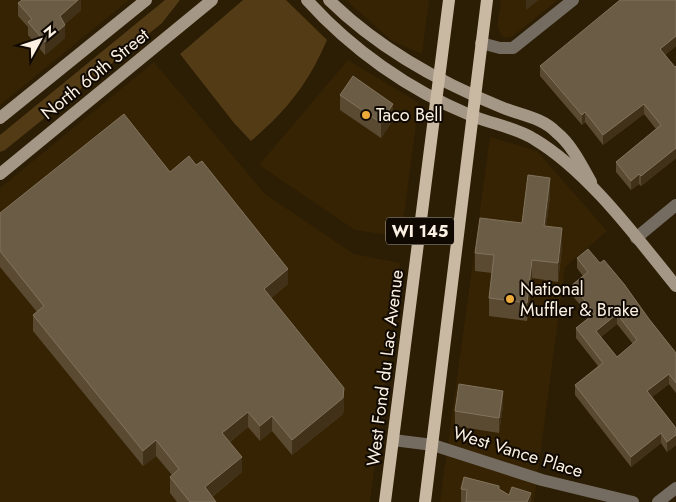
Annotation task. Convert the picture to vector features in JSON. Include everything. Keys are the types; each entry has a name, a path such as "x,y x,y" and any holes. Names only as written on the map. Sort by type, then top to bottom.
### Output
{"main road":[{"name":"West Fond du Lac Avenue","path":"385,502 440,78 448,0"},
{"name":"WI 145","path":"425,502 471,116 487,0"}],"street":[{"name":"North 60th Street","path":"0,118 146,0"},
{"name":"North 60th Street","path":"0,174 212,0"},
{"path":"307,0 334,27 364,52 394,74 436,100 471,116 535,140 594,189 676,286"},
{"path":"329,0 383,44 440,78 501,107 544,122 556,132 574,153 594,189"},
{"path":"481,43 500,48 512,48 573,0"},
{"path":"636,238 676,205"},
{"name":"West Vance Place","path":"393,440 433,445 542,480 633,502"},
{"path":"658,502 676,488"}],"shaded area":[{"path":"0,0 129,0 0,105"},
{"path":"165,0 180,0 162,23 5,150 0,152 0,135"},
{"path":"243,0 286,0 327,40 312,70 286,107 251,141 234,123 180,54"},
{"path":"346,0 429,0 422,54 392,41"},
{"path":"501,0 558,0 513,36 506,38 502,36 497,27"},
{"path":"348,60 419,103 401,237 355,230 259,165"},
{"path":"154,62 265,194 354,254 400,263 370,502 0,502 0,188"},
{"path":"490,137 537,151 607,231 565,267 534,502 440,502"}],"building":[{"path":"22,0 78,0 60,16 65,25 45,42 28,22 32,19 18,3"},
{"path":"620,0 676,0 676,36 660,49 676,66 676,148 641,176 639,174 631,181 616,162 661,125 644,104 603,135 585,112 582,115 540,66"},
{"path":"353,76 393,104 381,123 340,95"},
{"path":"124,114 170,172 189,156 196,165 202,161 288,269 264,289 344,388 343,398 292,440 272,416 260,426 248,412 222,433 242,457 205,487 216,502 190,502 170,477 179,469 156,440 143,451 33,315 44,306 0,251 0,213"},
{"path":"528,175 550,178 544,226 562,228 558,263 532,260 527,303 489,298 494,255 475,253 480,218 522,223"},
{"path":"588,249 600,263 604,260 676,353 676,383 669,374 647,391 676,428 676,435 667,442 661,433 631,457 575,385 603,363 576,328 595,313 572,285 588,272 577,258","holes":["617,314 637,340 617,357 596,331"]},
{"path":"459,384 503,391 499,418 455,411"},
{"path":"464,477 499,486 499,489 509,495 512,487 531,493 527,502 466,502 467,490 461,489"}],"place":[{"name":"Taco Bell","path":"366,115"},
{"name":"National Muffler & Brake","path":"510,299"}]}
